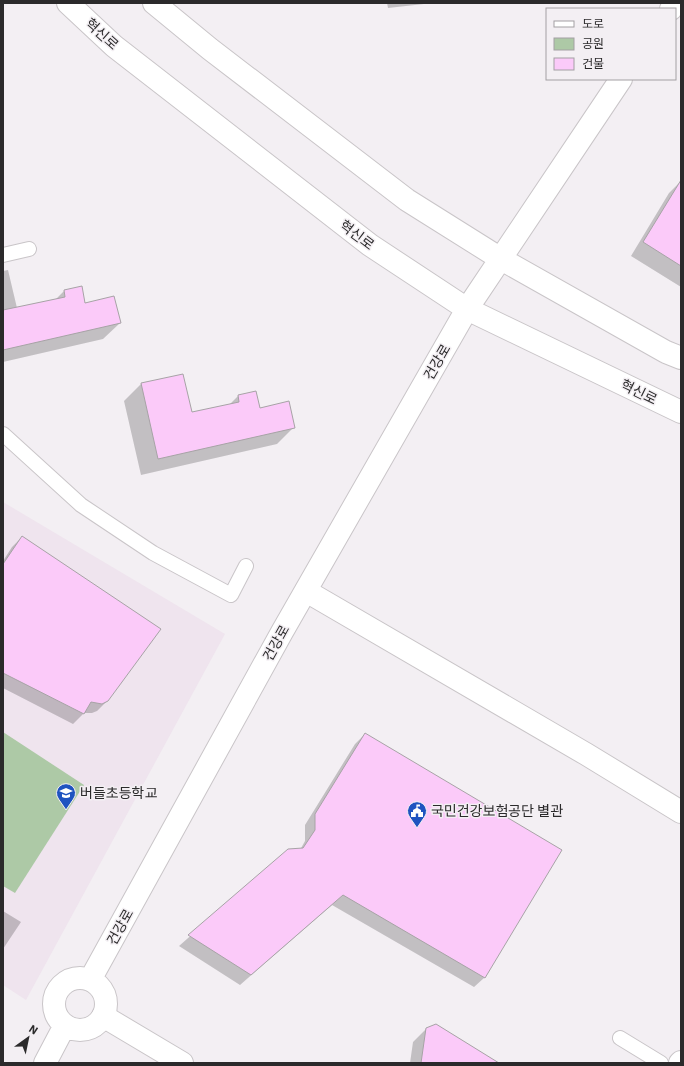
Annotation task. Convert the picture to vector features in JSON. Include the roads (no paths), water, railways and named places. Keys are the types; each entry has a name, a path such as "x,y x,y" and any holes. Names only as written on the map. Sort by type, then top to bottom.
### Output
{"street":[{"name":"혁신로","path":"68,3 114,46 370,245 467,309 681,412"},
{"path":"154,3 210,49 407,200 501,259 666,352 681,358"},
{"path":"501,259 620,80"},
{"name":"건강로","path":"90,980 306,591 467,309 501,259"},
{"path":"306,591 586,754 681,812"},
{"path":"74,978 90,980 103,992 106,1000 102,1016 93,1025 81,1030 73,1029 65,1025 58,1019 54,1003 59,987 74,978"},
{"path":"102,1016 182,1063"},
{"path":"44,1063 65,1025"}],"lane":[{"path":"3,255 29,249"},
{"path":"3,434 81,505 166,560 231,595 246,566"},
{"path":"620,1038 661,1063"}],"place":[{"name":"버들초등학교","path":"66,810"},
{"name":"국민건강보험공단 별관","path":"417,828"}]}
